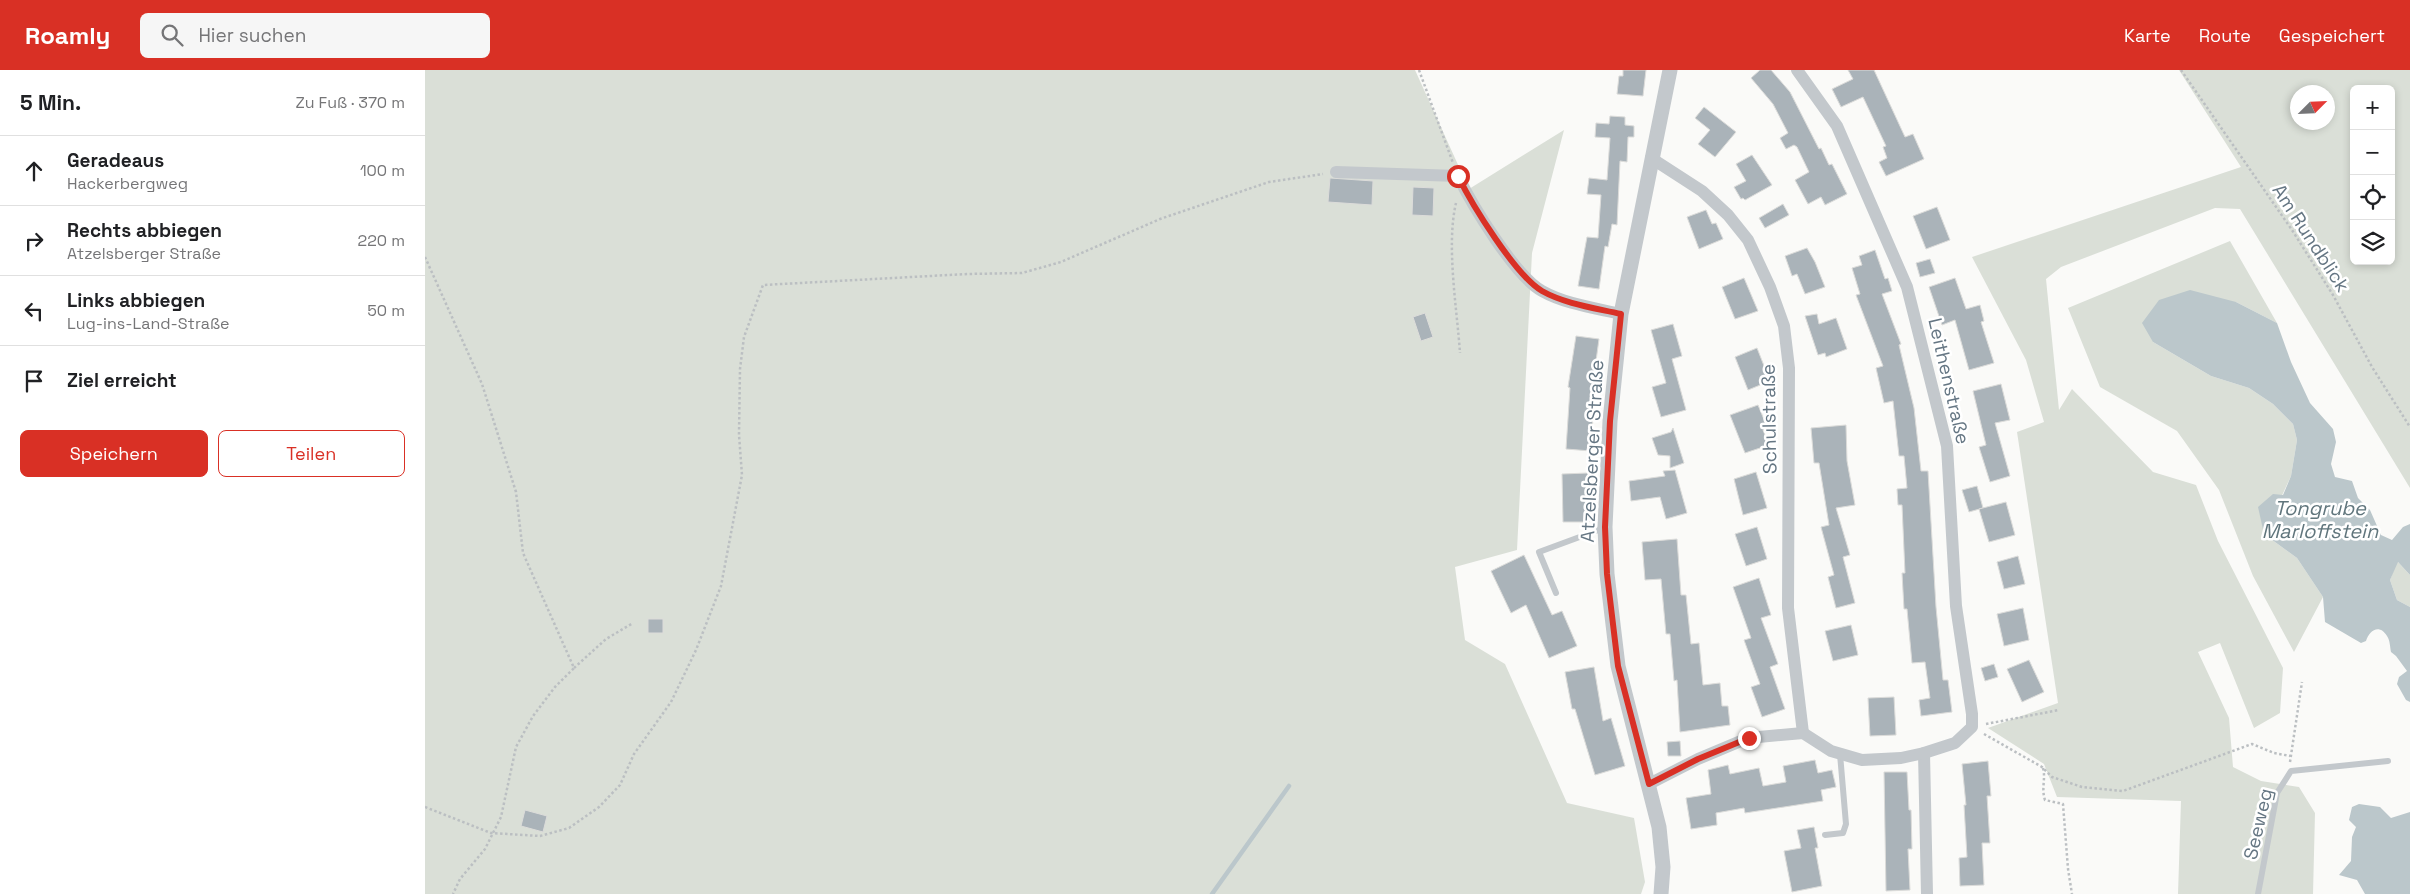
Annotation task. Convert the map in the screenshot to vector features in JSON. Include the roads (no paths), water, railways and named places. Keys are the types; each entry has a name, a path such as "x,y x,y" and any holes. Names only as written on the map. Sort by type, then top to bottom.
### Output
{"street":[{"name":"Atzelsberger Straße","path":"1661,894 1663,867 1659,826 1618,666 1607,574 1605,527 1610,421 1621,314 1670,70"},
{"name":"Leithenstraße","path":"1797,70 1837,126 1907,288 1947,446 1957,606 1972,714 1972,727 1955,743 1924,753"},
{"name":"Schulstraße","path":"1651,158 1702,191 1728,215 1748,240 1770,287 1784,326 1789,368 1788,608 1803,733"},
{"path":"1336,172 1458,176 1464,189 1501,245 1521,273 1535,287 1562,299 1621,314"},
{"path":"1649,784 1698,759 1749,738 1803,733 1831,751 1863,760 1901,758 1924,753 1927,894"}],"lane":[{"path":"1556,593 1539,552 1605,527"},
{"path":"1825,836 1843,833 1846,824 1840,754"},
{"name":"Seeweg","path":"2259,894 2277,793 2291,770 2388,760"}],"water":[{"name":"Tongrube Marloffstein","path":"2190,290 2236,302 2277,323 2291,362 2310,403 2333,429 2336,442 2331,464 2335,477 2352,481 2358,498 2370,510 2381,535 2392,540 2403,527 2410,524 2410,575 2398,562 2390,580 2397,600 2410,607 2410,702 2406,700 2397,684 2399,677 2407,671 2391,652 2389,639 2384,632 2378,629 2375,630 2369,634 2366,641 2361,643 2325,622 2323,597 2297,558 2264,534 2258,507 2273,494 2283,495 2291,476 2297,440 2293,424 2273,404 2249,388 2211,376 2153,342 2142,323 2159,300"},
{"path":"2359,804 2380,807 2391,818 2410,812 2410,894 2365,894 2357,880 2339,875 2351,861 2352,837 2356,827 2349,820 2352,807"}],"waterway":[{"path":"1212,894 1289,786"}]}
